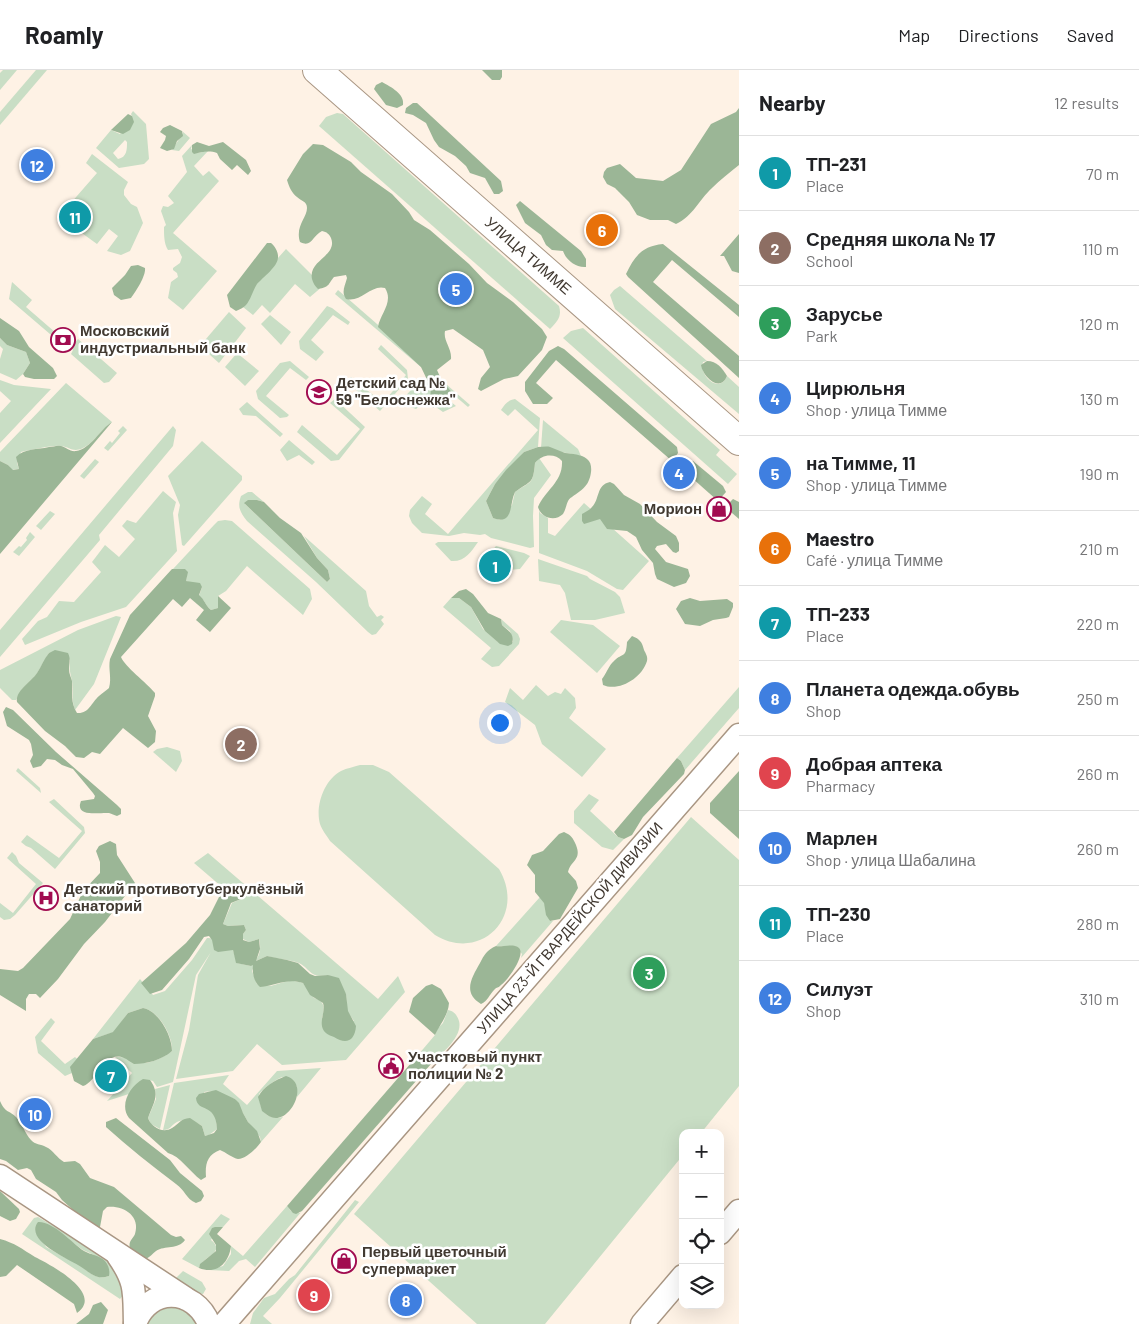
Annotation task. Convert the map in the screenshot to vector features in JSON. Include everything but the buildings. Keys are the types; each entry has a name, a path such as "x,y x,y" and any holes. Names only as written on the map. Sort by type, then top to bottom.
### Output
{"main road":[{"name":"УЛИЦА ТИММЕ","path":"317,70 739,441"}],"street":[{"name":"УЛИЦА 23-Й ГВАРДЕЙСКОЙ ДИВИЗИИ","path":"224,1324 739,735"},
{"path":"0,1176 199,1311"},
{"path":"724,1228 739,1211"},
{"path":"116,1253 131,1278 134,1289 135,1324"},
{"path":"642,1324 679,1281"},
{"path":"135,1324 143,1309 157,1299 168,1296 199,1311 243,1302"}],"green space":[{"path":"3,70 17,70 0,90 0,73"},
{"path":"36,70 47,70 0,125 0,112"},
{"path":"482,70 502,70 502,77 500,80 492,80"},
{"path":"382,82 400,94 403,105 397,108 386,105 374,89 376,85"},
{"path":"413,103 417,103 501,181 503,191 499,194 494,194 485,178 470,173 466,166 455,156 439,147 426,123 413,115 405,113 406,108"},
{"path":"739,108 739,165 712,188 682,221 676,224 668,220 650,220 637,215 629,202 615,188 607,184 603,177 607,168 620,164 636,178 663,181 681,170 711,124 736,112"},
{"path":"133,111 146,124 149,159 144,164 119,168 96,148 111,130 120,134 132,116","holes":["125,140 127,142 125,155 118,159 113,153"]},
{"path":"337,113 343,114 559,306 559,318 550,329 319,126 326,117"},
{"path":"128,114 132,116 134,122 130,130 123,134 111,130"},
{"path":"170,125 182,131 183,136 177,141 174,149 167,151 160,148 166,136 160,132 163,128"},
{"path":"182,131 190,138 179,151 172,150 183,133"},
{"path":"197,142 209,146 223,142 246,160 251,171 248,175 237,165 232,170 214,152 194,154 192,152 192,145"},
{"path":"313,144 323,145 351,162 361,172 392,194 414,220 430,230 469,264 487,283 513,302 542,329 547,337 542,350 518,376 504,379 481,391 478,389 481,378 490,367 483,350 453,329 445,331 451,359 437,370 441,379 453,394 448,399 441,397 439,404 433,408 430,400 431,388 421,367 378,327 388,298 385,288 380,287 351,300 346,299 344,286 347,278 346,275 334,277 327,286 317,288 312,280 312,273 314,267 330,249 332,244 331,238 328,233 322,231 307,244 300,242 299,231 307,206 305,202 294,194 287,180 303,154"},
{"path":"192,145 191,149 198,153 208,151 194,166 203,176 209,171 219,181 173,233 217,271 183,310 168,298 171,282 178,277 173,268 180,263 182,257 178,249 168,250 167,248 164,233 166,225 161,211 163,206 168,207 174,203 168,196 187,172 182,156"},
{"path":"92,154 128,182 124,195 131,204 137,207 143,223 130,251 121,255 107,251 118,236 109,229 97,244 79,231 89,220 70,204 97,173 86,163"},
{"path":"520,201 581,251 586,259 586,267 575,265 563,251 552,250 546,245 541,235 525,223 516,205"},
{"path":"739,234 739,273 732,271 724,256 720,256"},
{"path":"267,243 271,243 277,250 278,260 257,284 246,305 236,311 230,307 227,295"},
{"path":"663,244 739,305 739,317 672,260 653,282 739,356 739,378 626,274 640,253 650,247"},
{"path":"286,249 323,286 310,297 295,284 270,313 262,305 253,315 238,303"},
{"path":"138,265 145,268 145,271 138,288 131,298 121,300 114,295 112,288 131,266"},
{"path":"12,282 32,300 26,307 56,333 57,340 9,299"},
{"path":"620,286 707,361 703,362 703,368 707,378 720,384 727,376 739,387 739,414 615,309 610,295"},
{"path":"338,290 470,405 468,407 335,294"},
{"path":"327,306 350,322 348,325 333,315 311,340 324,352 316,361 300,349 299,341"},
{"path":"229,312 246,328 219,363 200,346"},
{"path":"270,315 291,332 281,345 261,324"},
{"path":"0,318 19,331 29,347 53,368 57,376 54,379 25,377 23,374 30,363 26,352 7,345 0,338"},
{"path":"583,328 720,450 716,455 737,474 728,484 563,338 571,331"},
{"path":"0,338 7,345 26,352 30,363 23,374 16,380 0,373 0,359 3,349 0,346"},
{"path":"78,339 117,373 109,382 104,383 71,354 72,346"},
{"path":"381,345 407,370 408,379 380,411 347,382 351,377 383,403 406,375 378,349"},
{"path":"558,346 564,349 677,447 678,453 672,461 556,360 536,383 553,398 547,404 533,404 525,391 525,382 549,351"},
{"path":"237,353 259,371 245,386 225,367"},
{"path":"290,361 309,377 306,380 290,368 266,396 289,415 280,418 258,399 256,391 280,363"},
{"path":"707,361 714,362 721,368 727,376 724,381 716,383 708,378 701,365"},
{"path":"422,378 456,406 443,412 426,400 416,409 399,403"},
{"path":"0,380 14,385 51,389 0,443 0,413 11,401 0,391"},
{"path":"66,383 112,422 91,442 80,449 74,450 57,446 21,452 17,463 19,469 12,470 8,465 0,461 0,452"},
{"path":"335,399 365,427 339,460 331,461 297,432 302,425 337,455 360,429 330,403"},
{"path":"515,399 540,418 538,447 524,452 495,484 486,501 493,518 501,520 512,505 515,492 528,484 532,479 535,463 539,458 551,475 534,498 534,547 530,548 491,538 485,534 464,533 449,536 422,533 412,523 409,516 410,510 422,496 432,504 425,514 448,534 538,430 515,409 508,416 501,410 510,400"},
{"path":"247,402 283,434 280,437 256,416 243,415 239,409"},
{"path":"543,420 578,449 581,456 541,448"},
{"path":"112,422 0,554 0,461 13,470 19,469 16,457 27,451 58,446 74,451 81,449 91,443"},
{"path":"123,426 127,430 108,451 104,448 110,441 112,443"},
{"path":"173,426 176,430 173,446 99,535 100,540 0,657 0,630"},
{"path":"289,440 315,462 312,465 299,455 287,461 280,450"},
{"path":"202,441 242,476 242,480 184,546 182,545 178,515 180,505 168,476"},
{"path":"538,447 550,447 565,453 585,457 591,464 591,475 587,484 570,498 563,514 560,516 549,518 542,514 538,507 557,480 562,468 562,461 559,458 545,456 535,463 532,479 515,492 508,516 500,520 493,518 486,501 495,484 524,452"},
{"path":"95,459 99,462 84,479 80,476"},
{"path":"693,461 723,486 726,492 718,501 683,470"},
{"path":"610,482 624,495 640,504 657,522 676,536 679,543 679,551 676,553 666,544 657,546 655,549 666,562 688,569 690,576 686,583 674,587 657,579 653,563 642,550 636,537 627,531 607,529 600,519 584,524 582,514 594,504 602,486"},
{"path":"163,491 176,502 173,513 177,551 126,607 81,622 25,645 22,639 38,621 47,617 59,601 74,602 101,572 92,562 105,545 119,557 135,539 122,526 127,520 136,523"},
{"path":"252,492 264,502 257,500 245,504 327,582 330,579 328,570 317,558 304,536 366,591 369,606 377,617 381,615 384,617 381,620 384,624 376,634 372,635 368,632 316,582 247,521 241,512 239,503 241,496"},
{"path":"733,499 739,502 739,519 725,507"},
{"path":"248,500 264,502 280,518 301,533 317,558 328,570 330,579 327,582 244,503"},
{"path":"584,503 649,561 623,590 617,589 587,571 539,553 539,510 540,513 548,518 548,533 555,536"},
{"path":"50,511 55,514 41,530 36,526"},
{"path":"218,521 232,521 310,589 312,599 303,615 247,566 226,591 218,596 218,608 211,610 199,596 202,587 186,581 187,574 179,569 173,569"},
{"path":"30,532 35,537 19,556 13,552 27,540 26,538"},
{"path":"438,542 478,542 464,558 451,561 435,544"},
{"path":"496,546 530,556 520,569 509,570 490,553"},
{"path":"538,559 587,576 615,592 620,597 625,613 595,620 571,620 565,593 560,585 539,581"},
{"path":"172,569 185,569 188,572 186,581 200,583 202,587 199,595 211,610 218,608 218,596 231,608 210,632 196,620 204,610 190,598 182,607 173,599 121,657 155,693 148,716 156,731 155,742 148,748 123,728 100,754 92,752 84,758 76,757 45,731 17,702 18,694 37,673 49,653 55,650 68,653 75,709 77,713 87,710 109,688 110,659 130,615"},
{"path":"466,589 473,594 488,613 501,619 502,625 513,637 512,644 508,646 500,644 485,631 471,607 459,598 451,598 459,591"},
{"path":"451,598 459,598 471,607 483,629 498,642 513,642 510,631 502,625 501,619 518,634 519,644 499,666 492,667 481,659 491,648 443,607"},
{"path":"690,598 700,601 727,599 733,603 733,607 729,617 713,620 700,626 685,624 676,609 681,601"},
{"path":"116,616 121,617 94,684 75,710 70,660 59,651 49,653 36,675 22,689 16,700 12,700 0,688 0,670 78,630"},
{"path":"561,620 593,625 620,646 597,673 550,632"},
{"path":"632,636 640,641 647,656 644,667 635,678 623,685 609,687 603,685 602,679 612,663 625,653 627,642"},
{"path":"536,685 548,696 555,692 561,694 565,688 575,698 576,708 569,718 606,749 582,777 542,744 535,725 505,702 510,688 523,700"},
{"path":"739,687 739,708 685,770 681,761 677,758"},
{"path":"6,707 13,710 56,752 117,805 121,809 121,814 117,816 109,813 89,813 81,810 81,801 94,799 95,796 73,769 55,760 47,759 41,766 33,768 30,761 33,755 31,744 29,740 7,726 3,712"},
{"path":"167,747 180,751 182,761 176,772 153,752"},
{"path":"677,758 681,761 685,770 684,774 643,817 632,835 624,839 618,837 614,832"},
{"path":"360,765 373,765 389,772 499,869 506,886 507,903 503,918 495,930 483,939 468,943 452,942 435,935 330,841 321,826 319,817 322,794 335,775 343,770"},
{"path":"18,768 40,788 41,793 16,771"},
{"path":"739,771 739,839 710,813 710,803"},
{"path":"589,794 599,800 590,811 618,837 624,839 613,850 602,847 574,823 574,811"},
{"path":"54,799 84,827 85,833 55,869 31,848 21,842 27,835 59,858 82,831 49,802"},
{"path":"691,817 739,860 739,1086 704,1129 679,1129 679,1160 545,1324 477,1324 354,1214"},
{"path":"564,832 573,839 578,850 577,857 568,872 576,881 578,888 560,919 550,921 546,915 544,903 535,892 535,875 527,865 532,855 543,851 559,834"},
{"path":"110,841 116,844 117,855 135,883 105,922 84,944 58,979 40,998 36,994 29,994 26,999 26,1011 0,995 0,969 18,971 23,968 70,919 83,891 100,873 100,862 96,851 99,846"},
{"path":"12,852 19,863 43,883 15,915 10,919 4,920 0,917 0,903 13,913 36,884 7,858"},
{"path":"208,853 378,999 398,976 405,992 346,1060 282,1065 257,1044 233,1071 176,1079 189,1030 198,975 211,952 196,975 173,1082 157,1087 153,1081 149,1080 132,1093 107,1101 132,1073 115,1057 146,1063 172,1051 170,1038 164,1025 154,1014 143,1008 128,1013 114,1032 93,1039 140,979 153,995 165,991 192,960 207,938 214,939 226,948 233,950 237,963 251,966 259,954 259,939 249,942 243,939 243,934 246,930 244,925 228,926 223,924 232,903 241,899 240,894 235,892 229,893 194,863","holes":["267,956 296,962 313,974 328,975 346,994 347,1011 354,1021 322,1018 324,1011 322,1003 314,998 303,983 291,981 270,986 257,984 252,971 256,961"]},
{"path":"234,892 240,894 241,899 231,903 223,924 228,926 244,925 246,930 243,934 243,940 249,942 259,939 260,949 256,961 267,956 287,960 298,963 315,976 328,975 339,978 346,994 348,1011 356,1026 352,1038 342,1041 325,1032 322,1028 323,1003 310,995 303,983 292,981 260,987 254,977 253,965 236,963 233,950 218,952 214,950 209,936 204,937 189,959 162,990 150,994 141,983 186,943 210,915 219,897"},
{"path":"540,897 544,902 550,921 553,921 521,958 522,954 515,946 496,946"},
{"path":"511,945 517,947 521,951 520,956 508,978 481,1004 472,995 470,985 484,955 496,946"},
{"path":"432,984 441,989 449,1003 445,1016 435,1035 409,1012 413,998 426,986"},
{"path":"143,1008 149,1010 159,1019 170,1038 172,1051 159,1059 139,1064 134,1064 125,1058 117,1056 106,1062 93,1079 83,1086 74,1081 70,1067 93,1039 113,1032 128,1013"},
{"path":"448,1010 454,1012 459,1021 458,1033 451,1044 431,1064 427,1056 418,1055 443,1023"},
{"path":"51,1018 55,1022 41,1041 65,1064 75,1057 86,1067 65,1076 38,1053 35,1037"},
{"path":"418,1055 427,1056 431,1064 302,1211 296,1214 293,1213 287,1206"},
{"path":"321,1068 297,1097 297,1086 282,1077 270,1084 259,1094 262,1109 265,1113 272,1117 283,1117 261,1142 260,1137 248,1122 235,1099 214,1092 204,1092 205,1107 213,1113 217,1125 217,1129 209,1135 205,1136 202,1126 187,1120 177,1122 163,1130 174,1083 229,1075 223,1084 247,1105 277,1071"},
{"path":"286,1076 293,1080 297,1086 295,1102 285,1115 278,1118 271,1117 262,1111 258,1097 270,1084"},
{"path":"143,1079 150,1080 155,1090 155,1099 148,1118 158,1129 169,1130 182,1120 190,1118 202,1126 205,1136 214,1133 217,1129 213,1115 197,1103 196,1098 199,1094 216,1090 235,1099 239,1103 248,1122 257,1131 261,1142 251,1153 241,1159 220,1150 212,1154 208,1160 206,1177 201,1180 181,1161 168,1153 129,1118 126,1113 127,1096 134,1086"},
{"path":"170,1085 160,1129 151,1124 148,1118 156,1099 155,1089"},
{"path":"0,1101 5,1109 14,1115 33,1142 48,1148 64,1162 75,1161 80,1164 90,1178 114,1187 171,1235 181,1236 185,1240 179,1245 160,1249 146,1259 130,1248 136,1227 133,1217 129,1213 119,1208 107,1207 103,1211 100,1227 96,1229 62,1200 56,1192 36,1179 31,1170 27,1168 18,1170 0,1159"},
{"path":"116,1118 170,1160 180,1173 202,1191 204,1196 201,1201 196,1203 190,1199 179,1186 106,1127 106,1122"},
{"path":"0,1191 19,1209 20,1212 16,1219 10,1221 0,1216"},
{"path":"355,1200 359,1202 263,1316 272,1324 250,1324 253,1313 264,1298 275,1294 295,1275"},
{"path":"287,1206 291,1211 300,1213 302,1211 255,1267 246,1259 239,1261 229,1271 209,1270 223,1266 231,1254 231,1246 243,1256"},
{"path":"221,1214 230,1219 223,1227 219,1227 211,1240 215,1244 215,1251 204,1260 199,1268 182,1259"},
{"path":"38,1217 115,1264 124,1294 120,1299 22,1234 34,1218","holes":["50,1226 83,1250 94,1255 109,1276 96,1276 46,1247 44,1243"]},
{"path":"38,1222 50,1225 84,1251 103,1259 108,1267 109,1276 100,1277 92,1275 49,1248 37,1235 35,1229"},
{"path":"223,1227 217,1234 231,1246 230,1252 225,1262 217,1269 205,1270 199,1268 200,1264 216,1251 216,1245 209,1234 212,1228"},
{"path":"0,1239 18,1246 72,1280 80,1288 84,1297 84,1305 77,1313 74,1304 17,1265 6,1276 0,1277"},
{"path":"183,1271 202,1282 206,1289 203,1294 194,1293 176,1278"},
{"path":"101,1302 108,1310 103,1324 76,1324 89,1314 93,1305"},
{"path":"177,1307 190,1313 198,1324 145,1324 158,1311"}],"place":[{"name":"Силуэт","path":"37,165"},
{"name":"ТП-230","path":"75,217"},
{"name":"Maestro","path":"602,230"},
{"name":"на Тимме, 11","path":"456,289"},
{"name":"Московский индустриальный банк","path":"63,340"},
{"name":"Детский сад № 59 \"Белоснежка\"","path":"319,392"},
{"name":"Цирюльня","path":"679,473"},
{"name":"Морион","path":"719,509"},
{"name":"ТП-231","path":"495,566"},
{"name":"Средняя школа № 17","path":"241,744"},
{"name":"Детский противотуберкулёзный санаторий","path":"46,898"},
{"name":"Зарусье","path":"649,973"},
{"name":"Участковый пункт полиции № 2","path":"391,1066"},
{"name":"ТП-233","path":"111,1076"},
{"name":"Марлен","path":"35,1114"},
{"name":"Первый цветочный супермаркет","path":"344,1261"},
{"name":"Добрая аптека","path":"314,1295"},
{"name":"Планета одежда.обувь","path":"406,1300"}]}
